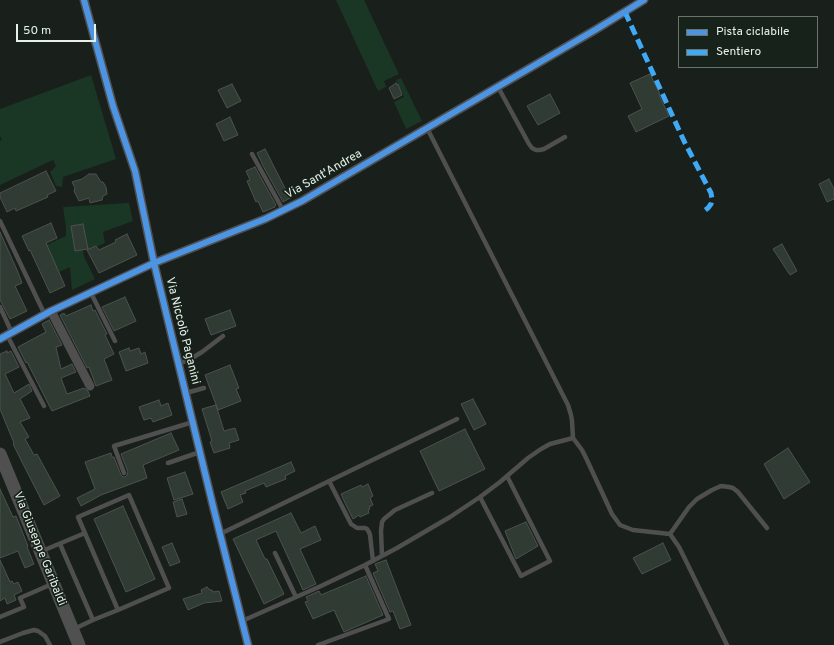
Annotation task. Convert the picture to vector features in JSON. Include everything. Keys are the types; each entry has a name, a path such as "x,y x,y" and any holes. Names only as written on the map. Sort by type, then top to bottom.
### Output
{"street":[{"name":"Via Niccolò Paganini","path":"84,0 113,106 135,172 154,263 248,645"},
{"name":"Via Sant'Andrea","path":"6,336 48,313 154,263 260,221 307,198 644,0"},
{"path":"48,313 90,386"},
{"name":"Via Giuseppe Garibaldi","path":"0,454 79,645"}],"lane":[{"path":"498,87 532,148 536,150 544,149 565,137"},
{"path":"427,128 568,405 572,421 573,438 584,455 612,514 620,525 633,530 670,534 679,547 726,645"},
{"path":"252,154 284,210"},
{"path":"0,221 48,313"},
{"path":"91,292 115,341"},
{"path":"0,307 6,336 44,406"},
{"path":"178,363 187,361 223,336"},
{"path":"186,393 204,388"},
{"path":"220,534 457,419"},
{"path":"124,473 114,446 192,422"},
{"path":"242,621 373,561 450,517 480,497 541,449 550,444 573,438"},
{"path":"168,463 200,452"},
{"path":"480,497 521,576 550,561 507,476"},
{"path":"328,481 353,527 367,529 369,532 373,561"},
{"path":"670,534 689,507 697,499 722,486 733,488 738,492 767,528"},
{"path":"382,556 381,531 384,518 395,510 432,493"},
{"path":"72,630 169,588 129,496 78,517 118,610"},
{"path":"41,552 85,533"},
{"path":"60,544 93,620"},
{"path":"275,553 296,597"},
{"path":"318,645 389,619 365,565"},
{"path":"0,617 24,607 20,598 53,583"},
{"path":"0,642 34,630 42,633 50,645"}],"green space":[{"path":"336,0 364,0 399,74 384,81 386,87 378,91"},
{"path":"91,75 116,159 63,177 62,187 56,186 50,172 56,166 53,160 0,185 0,141 2,140 0,136 0,109"},
{"path":"401,78 422,121 406,129 394,102 404,97 396,80"},
{"path":"129,203 133,221 103,232 105,243 89,250 83,224 71,226 75,251 83,250 84,257 95,279 72,290 70,267 59,272 49,250 42,247 66,236 63,207"}],"building":[{"path":"650,74 669,116 636,132 628,116 642,109 630,83"},
{"path":"396,83 397,85 398,84 402,95 394,99 389,88"},
{"path":"232,84 241,101 227,108 218,90"},
{"path":"550,94 560,113 538,125 527,106"},
{"path":"230,117 238,135 224,141 216,124"},
{"path":"265,149 290,198 283,202 257,153"},
{"path":"255,167 276,205 275,207 263,212 258,201 256,202 247,181 250,180 246,171"},
{"path":"46,171 56,191 47,195 48,197 16,211 15,208 7,212 0,197 0,193"},
{"path":"89,174 96,174 106,187 107,194 103,196 102,200 90,203 89,198 79,201 74,191 75,188 72,182 82,179"},
{"path":"829,179 834,189 834,199 827,202 819,184"},
{"path":"51,223 57,238 46,243 65,286 50,293 22,236"},
{"path":"83,224 88,249 75,251 71,226"},
{"path":"0,232 22,283 15,286 27,311 10,319 0,300"},
{"path":"127,234 137,255 99,273 87,250 96,246 99,250 116,242 115,240"},
{"path":"782,244 797,271 790,275 773,249"},
{"path":"125,297 136,321 114,331 102,307"},
{"path":"91,305 107,334 105,335 114,354 104,359 112,380 96,386 89,367 87,368 60,315 64,313 66,316"},
{"path":"230,310 236,326 211,335 205,319"},
{"path":"49,320 62,345 56,347 61,369 72,364 76,372 61,378 67,394 84,388 88,391 90,396 52,411 18,347 46,332 42,324"},
{"path":"129,348 130,351 139,348 141,354 145,352 148,363 126,371 119,352"},
{"path":"7,351 7,353 11,351 19,367 5,374 14,393 29,384 32,391 20,399 30,418 20,422 29,437 25,439 34,455 37,454 60,496 44,505 13,444 14,443 0,409 0,354"},
{"path":"230,365 239,388 236,389 241,401 218,410 205,375"},
{"path":"473,399 486,424 474,430 461,404"},
{"path":"159,400 161,406 168,403 172,415 153,422 151,418 144,420 139,407"},
{"path":"216,405 224,431 235,428 239,440 229,443 230,448 214,453 210,442 212,441 202,409"},
{"path":"465,429 485,469 439,491 420,451"},
{"path":"171,433 179,450 143,465 147,478 101,495 81,506 77,498 95,489 85,462 111,453 121,475 125,477 128,472 121,454"},
{"path":"788,448 810,482 784,499 764,464"},
{"path":"291,462 295,471 285,476 286,479 266,487 264,483 245,491 246,493 240,495 243,502 228,509 221,492"},
{"path":"185,472 193,494 174,500 167,478"},
{"path":"368,484 373,496 370,498 373,505 369,507 369,513 360,517 359,515 353,519 341,494 361,485 362,487"},
{"path":"0,489 13,517 16,516 34,564 25,568 18,551 0,558"},
{"path":"182,499 187,514 177,517 173,502"},
{"path":"123,506 155,579 126,592 94,519"},
{"path":"291,513 301,533 315,526 321,540 300,549 316,584 303,590 276,531 256,540 284,594 264,604 233,539"},
{"path":"526,522 538,546 516,559 505,531"},
{"path":"172,543 180,562 170,566 162,547"},
{"path":"663,543 671,560 642,574 633,558"},
{"path":"0,560 10,582 12,581 14,584 18,582 22,591 14,595 16,600 7,604 5,598 0,601"},
{"path":"386,560 411,625 400,629 393,611 390,612 373,573 378,571 375,564"},
{"path":"366,576 383,615 344,632 334,610 313,619 305,602 308,601 306,597 319,591 321,595"},
{"path":"207,587 213,592 219,591 222,601 204,603 188,610 183,599 202,593 201,590"}],"marked path":[{"path":"625,12 684,141 711,193 711,204 704,211"}],"cycle path":[{"path":"84,0 113,106 135,171 154,263 248,645"},
{"path":"0,339 51,311 154,263 265,219 302,201 644,0"}]}
